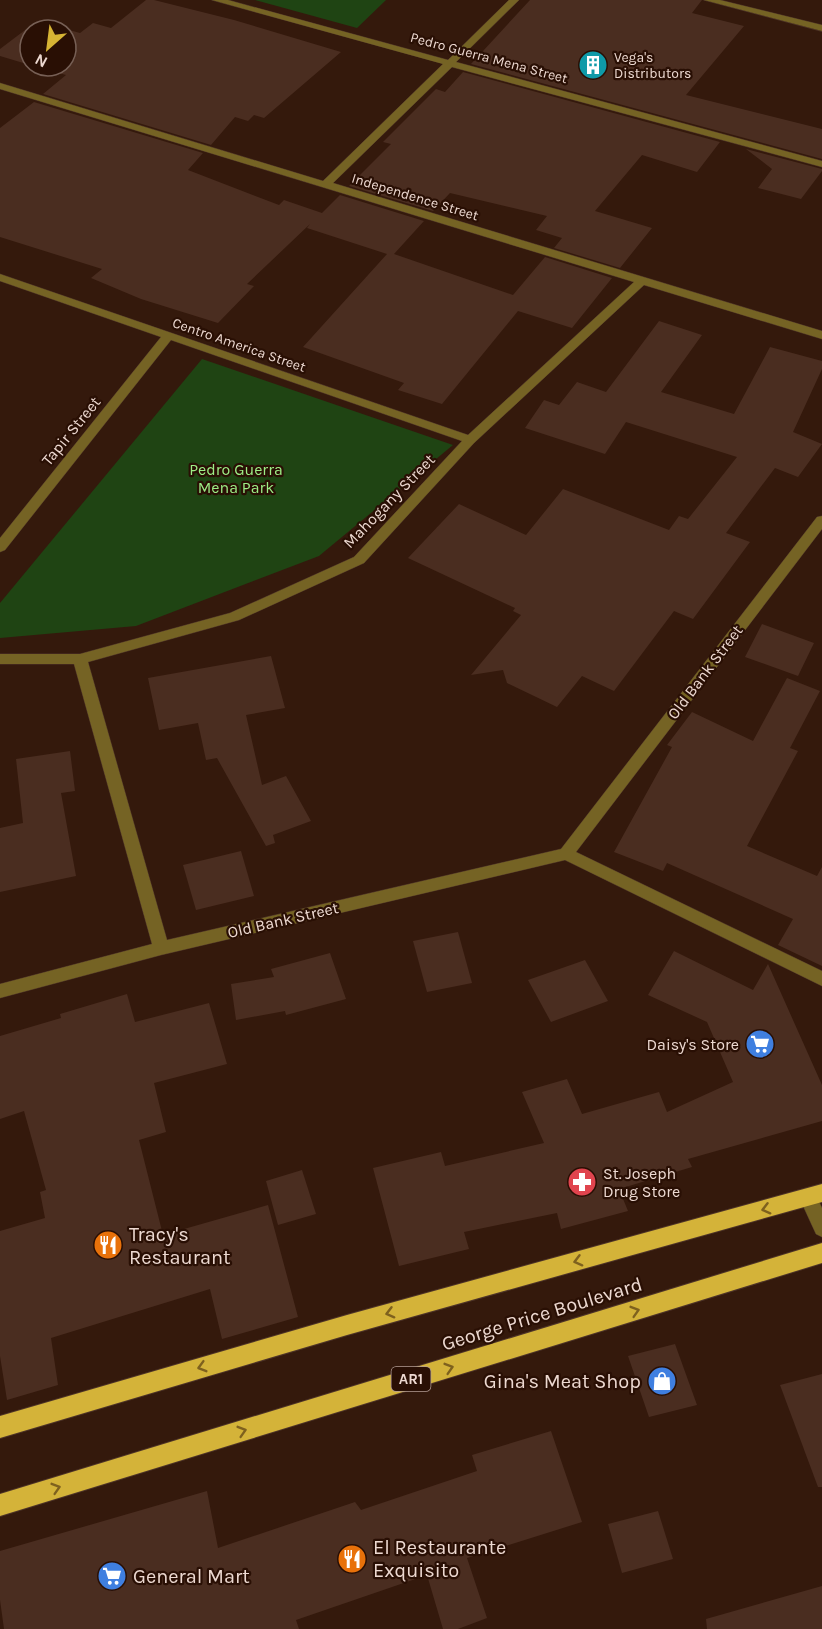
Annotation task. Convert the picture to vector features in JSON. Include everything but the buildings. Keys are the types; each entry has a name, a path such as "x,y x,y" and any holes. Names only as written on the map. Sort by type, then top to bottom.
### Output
{"highway":[{"path":"0,1427 347,1325 815,1195"},
{"name":"George Price Boulevard","path":"0,1505 822,1254"}],"street":[{"name":"Pedro Guerra Mena Street","path":"218,0 822,164"},
{"path":"325,185 514,0"},
{"path":"709,0 822,28"},
{"name":"Independence Street","path":"0,86 640,282 822,335"},
{"name":"Centro America Street","path":"0,277 470,440"},
{"name":"Mahogany Street","path":"0,659 80,659 234,617 359,560 470,440 640,282"},
{"name":"Tapir Street","path":"0,547 168,336"},
{"name":"Old Bank Street","path":"0,991 161,948 566,854 822,520"},
{"path":"80,659 161,948"},
{"path":"566,854 822,979"},
{"path":"815,1195 822,1227"}],"green space":[{"path":"255,0 386,0 357,28"},
{"name":"Pedro Guerra Mena Park","path":"202,359 453,445 319,556 136,626 0,638 0,603"}],"place":[{"name":"Vega's Distributors","path":"593,65"},
{"name":"Daisy's Store","path":"760,1044"},
{"name":"St. Joseph Drug Store","path":"582,1182"},
{"name":"Tracy's Restaurant","path":"108,1245"},
{"name":"Gina's Meat Shop","path":"662,1381"},
{"name":"El Restaurante Exquisito","path":"352,1559"},
{"name":"General Mart","path":"112,1576"}]}
